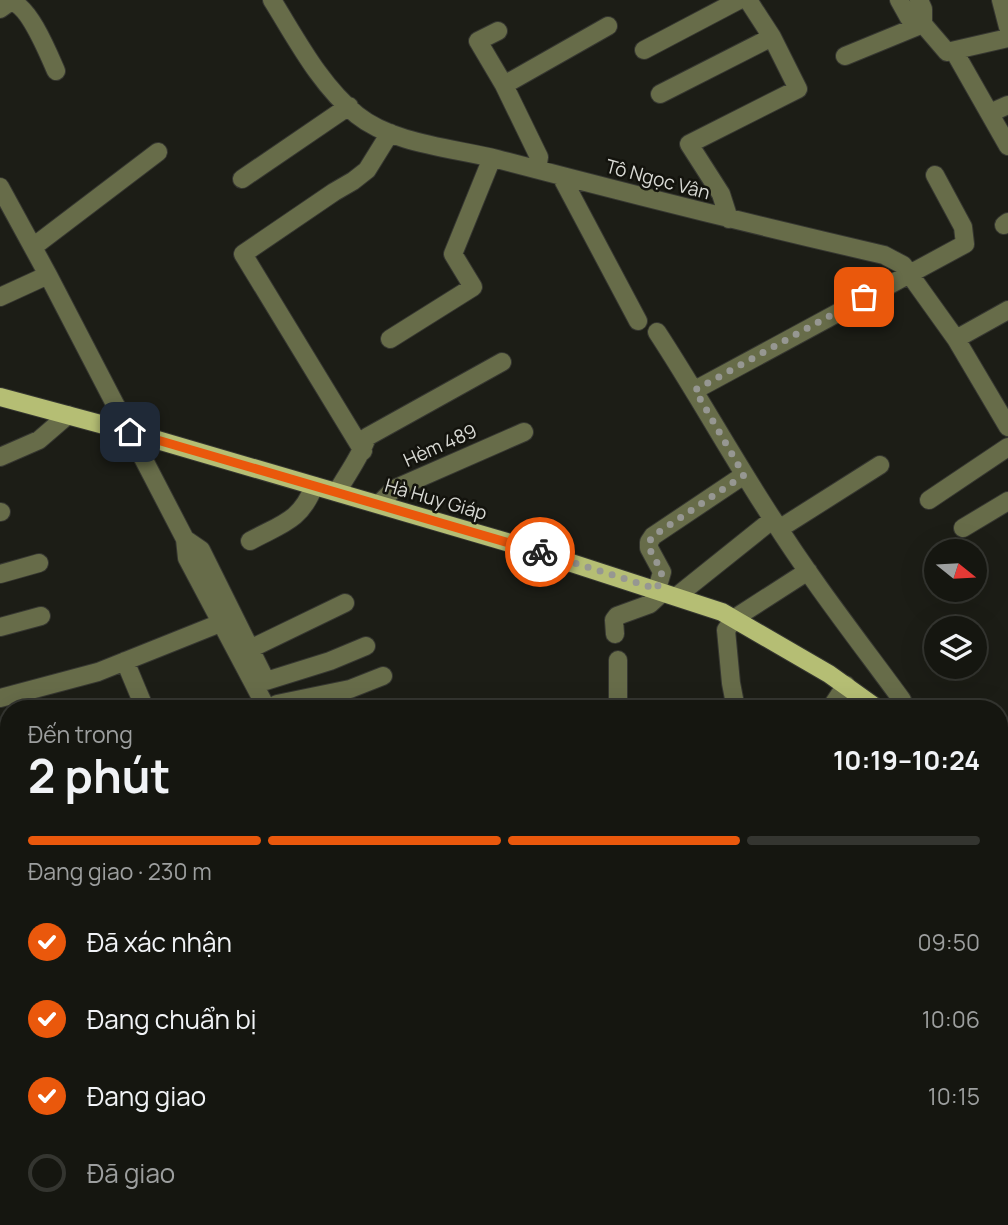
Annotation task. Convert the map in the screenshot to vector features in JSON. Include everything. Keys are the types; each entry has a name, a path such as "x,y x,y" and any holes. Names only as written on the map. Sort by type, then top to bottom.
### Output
{"main road":[{"name":"Hà Huy Giáp","path":"0,397 379,504 666,592 735,618 846,685 866,700"}],"street":[{"name":"Tô Ngọc Vân","path":"272,0 318,74 358,115 390,133 729,219 884,255 903,265 956,339 1008,426"},
{"path":"644,50 739,0"},
{"path":"729,219 722,194 689,144 797,89 772,37 748,0"},
{"path":"899,0 909,18 923,24 947,51 1008,38"},
{"path":"919,0 923,9 923,24"},
{"path":"1001,0 1008,27"},
{"path":"0,9 10,2 21,6 38,32 56,71"},
{"path":"845,56 923,24"},
{"path":"503,85 608,26"},
{"path":"498,31 478,41 539,157 537,169"},
{"path":"660,94 772,37"},
{"path":"954,51 1008,146"},
{"path":"990,113 1008,105"},
{"path":"242,179 349,106"},
{"path":"363,451 243,254 367,170 390,133"},
{"path":"33,247 158,152"},
{"path":"390,339 473,287 453,254 492,158"},
{"path":"695,390 965,244 963,227 935,175"},
{"path":"561,176 638,321"},
{"path":"0,187 185,539 187,558 270,700"},
{"path":"0,297 48,275"},
{"path":"956,339 1008,310"},
{"path":"657,332 776,525 902,700"},
{"path":"337,492 354,461 363,451 368,437 502,362"},
{"path":"0,457 39,440 68,415"},
{"name":"Hèm 489","path":"379,504 394,489 524,432"},
{"path":"929,500 1008,447"},
{"path":"615,634 614,620 617,617 650,604 776,525 880,465"},
{"path":"666,592 662,572 649,548 653,536 744,475"},
{"path":"250,541 298,515 308,502 314,486"},
{"path":"963,528 1008,500"},
{"path":"185,539 201,550 266,681 272,700"},
{"path":"0,574 39,563"},
{"path":"734,700 726,630 735,618 808,571"},
{"path":"250,649 345,603"},
{"path":"0,627 41,615"},
{"path":"0,698 99,672 223,622"},
{"path":"266,681 330,661 366,646"},
{"path":"618,660 618,700"},
{"path":"125,661 141,700"},
{"path":"304,700 350,689 383,676"},
{"path":"836,700 846,685"}],"way so far":[{"path":"540,552 657,589 662,572 649,548 653,536 744,475 695,390 864,297"}],"route":[{"path":"130,432 540,552"}]}
